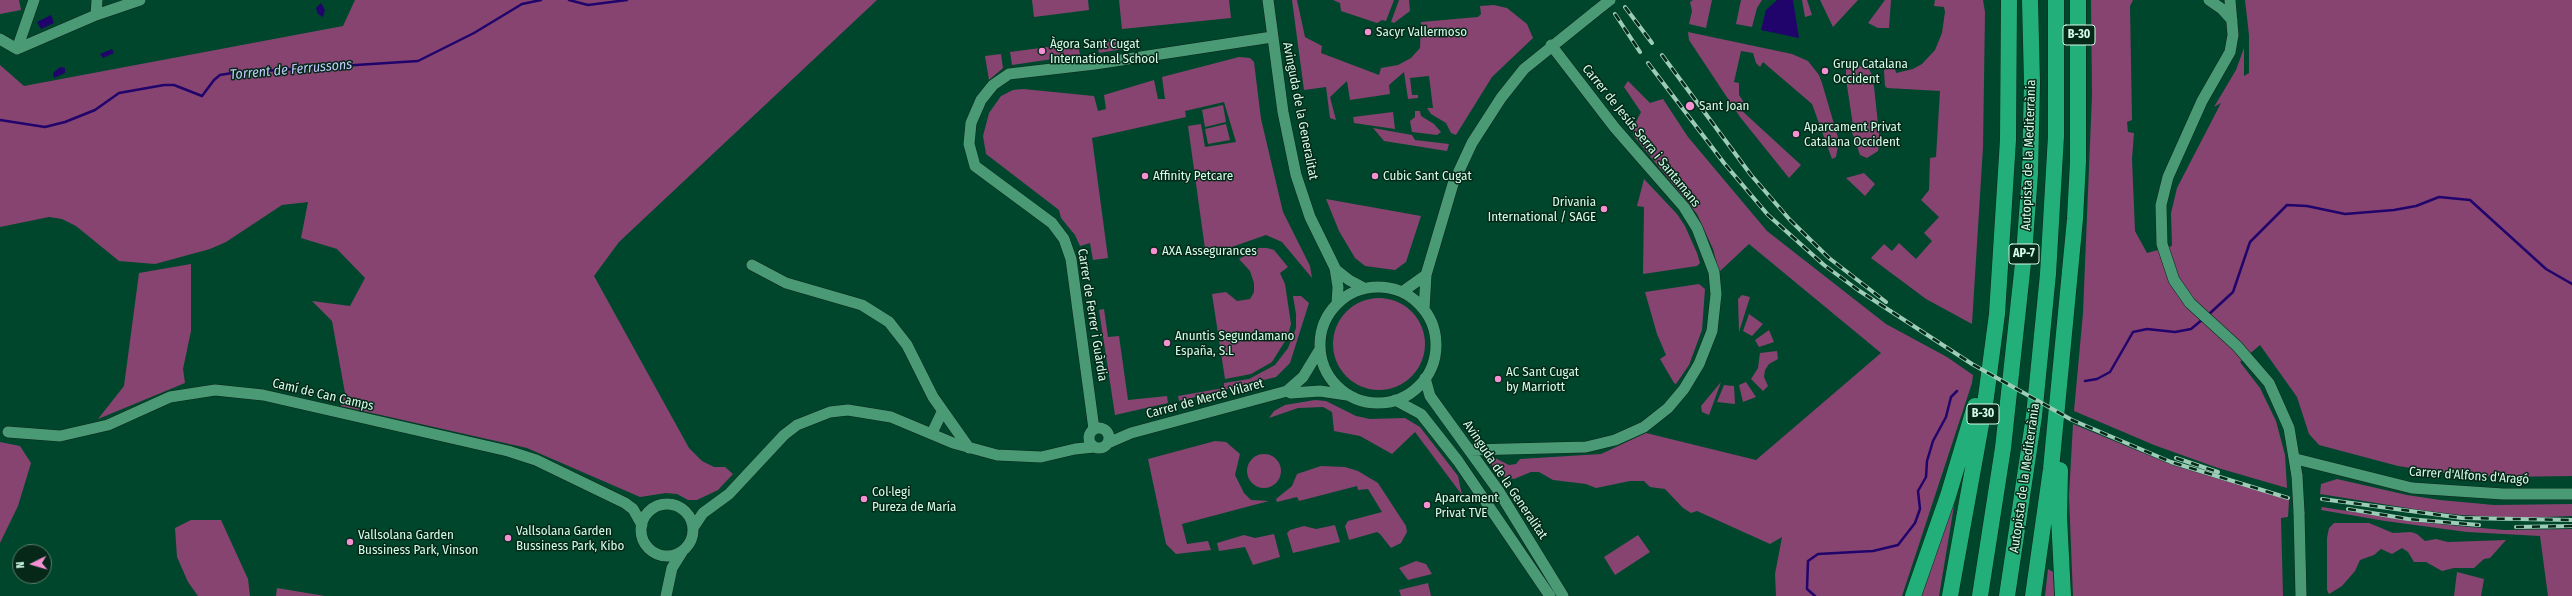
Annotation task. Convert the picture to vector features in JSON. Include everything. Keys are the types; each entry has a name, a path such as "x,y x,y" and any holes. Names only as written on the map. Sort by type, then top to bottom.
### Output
{"highway":[{"name":"B-30","path":"1950,596 1987,390 1997,314 2004,230 2009,114 2009,0"},
{"name":"Autopista de la Mediterrània","path":"1980,596 2006,426 2024,254 2030,174 2032,82 2030,0"},
{"name":"Autopista de la Mediterrània","path":"2007,596 2034,416 2048,274 2056,136 2056,0"},
{"name":"B-30","path":"2033,596 2051,469 2069,285 2078,162 2078,0"},
{"path":"1913,596 1948,496 1977,397 1991,326 2004,230"},
{"path":"2063,596 2058,517 2069,348 2069,285"}],"street":[{"path":"17,49 34,0"},
{"path":"96,15 97,0"},
{"path":"17,49 96,15 140,0"},
{"name":"Avinguda de la Generalitat","path":"1268,0 1272,37 1296,175 1310,217 1334,268 1338,283 1337,304"},
{"path":"1424,310 1426,275 1453,184 1472,143 1520,75 1551,45 1610,0"},
{"path":"2209,0 2222,9 2232,20"},
{"path":"2230,0 2233,35 2230,52 2202,101 2168,177 2161,205 2160,231 2165,255 2182,292 2202,315 2237,346 2272,388 2289,428 2298,476 2300,596"},
{"name":"Carrer de Ferrer i Guàrdia","path":"1091,433 1071,259 1066,244 1052,223 976,166 969,144 970,123 985,95 993,85 1009,74 1095,64 1272,37"},
{"path":"0,39 17,49"},
{"name":"Carrer de Jesús Serra i Santamans","path":"1470,450 1586,447 1615,440 1644,427 1668,408 1684,389 1699,364 1712,331 1716,294 1714,272 1697,228 1684,207 1615,128 1551,45"},
{"path":"752,265 786,284 838,296 876,312 889,322 907,345 942,412 969,448"},
{"name":"Avinguda de la Generalitat","path":"1334,268 1349,280 1364,288"},
{"path":"1402,292 1426,275"},
{"path":"1383,287 1402,292 1424,310 1432,326 1436,343 1434,361 1425,378 1412,392 1395,400 1373,402 1350,395 1339,388 1328,373 1320,349 1325,321 1337,304 1352,293 1364,288 1383,287"},
{"name":"Carrer de Mercè Vilaret","path":"1108,443 1131,433 1286,390 1303,377 1320,349"},
{"name":"Avinguda de la Generalitat","path":"1425,378 1430,396 1498,490 1563,596"},
{"name":"Camí de Can Camps","path":"8,432 60,436 108,424 170,397 214,390 256,394 522,455 559,469 625,503 636,507 655,507"},
{"name":"Carrer de Mercè Vilaret","path":"1286,390 1291,393 1320,391 1350,395"},
{"name":"Avinguda de la Generalitat","path":"1395,400 1420,414 1458,461 1550,596"},
{"path":"666,596 675,562 690,541 693,528 711,507 729,494 784,435 813,417 848,410 891,417 953,443 997,455 1041,457 1075,448 1094,447 1100,449 1108,443 1109,437 1106,431 1100,428 1091,433 1075,448"},
{"path":"932,433 942,412"},
{"name":"Carrer de Mercè Vilaret","path":"1106,431 1131,433"},
{"path":"1091,433 1090,443 1094,447"},
{"name":"Carrer d'Alfons d'Aragó","path":"2296,459 2412,488 2503,494 2572,494"},
{"name":"Camí de Can Camps","path":"625,503 633,509 642,525"},
{"path":"671,578 670,570 658,554 645,544 642,535 642,525 647,513 655,507 671,504 683,509 690,517 693,528"},
{"path":"683,509 711,507"},
{"path":"658,554 672,556 682,552"}],"shaded area":[{"path":"0,0 19,0 21,10 0,14"},
{"path":"355,0 877,0 619,242 594,276 689,448 702,461 714,467 725,467 733,474 718,490 697,500 688,500 677,494 666,493 640,497 527,448 341,406 345,393 332,321 312,301 350,306 365,278 337,249 301,238 308,202 282,205 226,242 210,249 155,264 119,261 76,226 62,219 49,217 0,227 0,65 24,86 343,26"},
{"path":"1032,0 1088,0 1089,10 1034,17"},
{"path":"1119,0 1229,0 1231,18 1122,29"},
{"path":"1292,0 1297,0 1305,37 1322,46 1321,53 1379,75 1381,68 1398,65 1411,58 1420,48 1421,22 1478,17 1481,14 1480,6 1494,5 1507,8 1527,24 1533,38 1492,77 1456,135 1451,133 1446,123 1431,114 1427,108 1433,108 1429,76 1410,78 1412,95 1418,95 1418,98 1408,99 1404,72 1389,85 1390,94 1350,100 1347,81 1330,97 1336,120 1330,118 1326,87 1304,90"},
{"path":"1333,0 1394,0 1386,21 1382,20 1377,23 1341,11 1340,3"},
{"path":"1399,0 1409,0 1410,11 1394,23 1391,22"},
{"path":"1693,0 1712,0 1706,28 1689,24 1692,11 1690,2"},
{"path":"1741,0 1762,0 1757,8 1752,27 1736,24"},
{"path":"1777,0 1793,0 1799,38 1761,30 1766,10"},
{"path":"1802,0 1807,0 1812,15 1805,17"},
{"path":"1820,0 1858,0 1833,27"},
{"path":"1885,0 1891,0 1889,28 1878,28 1868,23"},
{"path":"1935,0 1983,0 1985,12 1983,147 1972,324 1926,299 1871,258 1884,244 1892,251 1899,243 1916,259 1932,241 1924,233 1939,217 1921,200 1929,190 1930,158 1936,157 1940,91 1887,88 1885,86 1884,71 1886,66 1894,63 1896,73 1913,69 1922,64 1935,50 1942,33 1945,12 1944,7 1934,6"},
{"path":"2091,0 2133,0 2130,6 2132,120 2127,122 2128,132 2134,133 2132,159 2135,231 2147,253 2172,246 2171,213 2177,188 2221,103 2214,107 2236,70 2244,48 2244,76 2249,73 2249,35 2245,0 2572,0 2572,476 2502,477 2450,474 2398,466 2319,445 2309,434 2297,397 2260,345 2240,362 2260,388 2276,421 2285,455 2287,488 2218,468 2154,445 2074,411 2083,313 2092,95"},
{"path":"321,3 325,10 323,17 318,14 316,8"},
{"path":"51,15 54,23 41,29 37,22"},
{"path":"1688,32 1792,54 1808,61 1819,75 1839,141 1836,157 1832,159 1812,104 1763,62 1760,67 1756,63 1753,53 1741,51 1734,82 1739,83 1739,95 1745,104 1740,109 1801,165 1789,178 1740,117 1689,40"},
{"path":"1109,39 1111,39 1112,42 1131,40 1123,49 1099,53 1097,44 1109,42"},
{"path":"1078,43 1080,55 1012,65 1010,52"},
{"path":"112,49 114,53 103,58 100,54"},
{"path":"1001,54 1003,68 989,80 985,56"},
{"path":"1239,57 1250,58 1254,62 1261,119 1283,212 1310,266 1312,278 1282,242 1266,235 1206,256 1188,126 1201,124 1205,147 1236,142 1224,102 1185,111 1186,117 1092,138 1108,258 1093,260 1090,243 1080,246 1075,235 1061,218 1059,210 986,154 983,136 989,113 1001,96 1013,90 1023,89 1094,96 1098,111 1106,109 1104,95 1154,80 1158,99 1165,99 1162,77"},
{"path":"1846,61 1869,69 1873,77 1880,143 1878,151 1867,158 1860,155 1852,132 1854,132 1846,79"},
{"path":"60,67 65,68 65,73 54,78 53,73"},
{"path":"1628,81 1650,103 1663,99 1688,137 1767,231 1886,324 1947,357 1973,375 1972,383 1902,596 1776,596 1775,574 1782,537 1770,544 1697,511 1691,513 1683,508 1665,489 1650,487 1644,481 1630,481 1596,488 1586,484 1553,480 1539,472 1531,472 1514,479 1498,475 1487,458 1493,457 1509,465 1516,464 1520,459 1601,454 1646,433 1756,460 1881,353 1749,244 1719,272 1713,249 1697,214 1633,135 1634,126 1641,112 1624,87"},
{"path":"1223,105 1226,122 1205,127 1202,110"},
{"path":"1415,111 1420,111 1421,116 1434,124 1441,132 1437,135 1412,132 1410,121 1415,117"},
{"path":"1393,112 1395,129 1354,123 1353,117"},
{"path":"1226,124 1230,140 1208,144 1205,129"},
{"path":"1373,128 1412,135 1415,140 1449,144 1447,151 1384,141"},
{"path":"1864,173 1875,184 1865,196 1846,178"},
{"path":"1644,179 1677,214 1685,226 1700,263 1697,266 1643,274 1644,207 1637,206"},
{"path":"1326,199 1421,216 1406,262 1395,270 1365,266 1355,258 1339,231"},
{"path":"1259,248 1274,250 1288,267 1280,273 1285,284 1291,324 1287,338 1272,362 1251,374 1225,379 1212,294 1226,292 1237,301 1250,299 1254,292 1254,283 1250,271 1239,259"},
{"path":"191,264 191,331 183,369 185,383 98,419 124,386 139,273"},
{"path":"1699,284 1705,289 1702,330 1689,365 1676,384 1660,359 1666,355 1657,334 1645,292"},
{"path":"1742,295 1750,297 1739,332 1738,299"},
{"path":"1293,296 1301,296 1309,303 1290,363 1276,377 1179,401 1178,396 1224,388 1224,383 1249,379 1275,365 1288,348 1296,328 1296,314"},
{"path":"1379,298 1397,301 1412,311 1422,326 1425,344 1422,362 1412,377 1397,387 1379,390 1361,387 1346,377 1336,362 1333,344 1336,326 1346,311 1361,301"},
{"path":"1104,309 1108,337 1119,336 1128,400 1167,396 1168,403 1115,415 1099,310"},
{"path":"1749,314 1763,324 1752,336 1743,331"},
{"path":"1769,330 1774,342 1759,347 1755,340"},
{"path":"1777,351 1778,359 1769,364 1765,370 1764,377 1768,386 1763,391 1751,379 1758,368 1760,353"},
{"path":"1721,382 1709,415 1702,412 1701,406"},
{"path":"1746,382 1756,397 1743,402 1739,385"},
{"path":"1724,385 1734,386 1735,404 1717,402"},
{"path":"1315,400 1326,401 1356,416 1370,419 1405,418 1420,427 1458,476 1462,495 1415,432 1392,454 1360,436 1334,431 1332,412 1323,407 1298,408 1269,418 1274,411 1285,405"},
{"path":"2073,424 2172,465 2289,500 2288,517 2281,518 2283,596 2073,596 2069,496"},
{"path":"1215,441 1226,442 1240,454 1235,475 1244,493 1251,500 1269,501 1182,524 1187,544 1208,541 1211,550 1176,554 1166,544 1148,459"},
{"path":"0,442 20,446 31,463 18,506 0,543"},
{"path":"1261,454 1267,454 1271,455 1278,461 1281,471 1280,478 1274,485 1267,488 1261,488 1257,487 1250,481 1247,474 1247,468 1248,464 1254,457"},
{"path":"1321,466 1345,467 1358,471 1378,483 1406,526 1407,532 1401,543 1391,548 1377,532 1349,540 1345,526 1348,521 1382,512 1368,489 1358,490 1357,486 1299,501 1297,497 1277,502 1276,499 1292,486 1297,474"},
{"path":"2337,479 2407,495 2440,500 2494,505 2572,504 2572,516 2522,518 2461,515 2320,494 2321,484"},
{"path":"1958,482 1939,596 1918,596"},
{"path":"2322,507 2410,521 2458,526 2504,530 2572,529 2572,596 2548,596 2540,536 2467,532 2385,521 2321,510"},
{"path":"191,520 221,520 248,579 250,596 198,596 188,582 177,557 175,528"},
{"path":"2334,523 2369,523 2393,533 2411,532 2417,534 2425,541 2436,539 2448,542 2506,540 2490,558 2484,559 2474,568 2454,568 2442,571 2426,562 2414,562 2408,552 2402,548 2392,554 2381,549 2374,555 2360,560 2355,571 2342,586 2329,594 2327,590 2327,538 2329,528"},
{"path":"1335,525 1340,542 1293,553 1287,533 1290,530 1304,526 1316,529"},
{"path":"1274,534 1280,557 1253,565 1245,547 1219,551 1217,543 1244,535 1255,538"},
{"path":"1638,535 1650,552 1615,575 1604,557"},
{"path":"1416,561 1426,564 1432,574 1408,580 1399,568"},
{"path":"2048,569 2053,572 2054,596 2045,596"},
{"path":"2457,572 2484,579 2481,596 2454,596"},
{"path":"1428,583 1431,596 1401,596 1399,590"},
{"path":"277,588 325,596 276,596"}],"waterway":[{"name":"Torrent de Ferrussons","path":"0,120 45,127 65,122 95,110 119,93 164,85 174,85 202,96 214,80 220,75 232,73 418,61 474,33 522,4 541,0"},
{"name":"Torrent de Ferrussons","path":"569,0 588,5 627,0"},
{"path":"2207,316 2233,292 2250,242 2287,205 2307,206 2345,214 2394,210 2416,206 2439,197 2470,200 2546,269 2572,284"},
{"path":"2085,381 2097,379 2110,372 2133,332 2147,329 2175,332 2191,329 2203,319"},
{"path":"1815,596 1807,589 1808,561 1818,554 1873,551 1898,545 1915,523 1920,509 1918,491 1926,477 1927,461 1933,441 1946,417 1951,397 1957,391"}],"railway":[{"path":"1625,7 1652,43"},
{"path":"1615,14 1640,52"},
{"path":"1662,55 1751,175 1790,220 1829,258 1886,302"},
{"path":"1648,63 1724,163 1768,215 1824,265 1858,290 1972,364 2072,420 2171,462 2288,498"},
{"path":"2176,458 2218,472"},
{"path":"2322,499 2462,518 2572,520"},
{"path":"2348,509 2408,519 2479,525"},
{"path":"2516,527 2572,526"}],"place":[{"name":"Sacyr Vallermoso","path":"1368,32"},
{"name":"Àgora Sant Cugat International School","path":"1042,51"},
{"name":"Grup Catalana Occident","path":"1825,71"},
{"name":"Sant Joan","path":"1690,106"},
{"name":"Aparcament Privat Catalana Occident","path":"1796,134"},
{"name":"Affinity Petcare","path":"1145,176"},
{"name":"Cubic Sant Cugat","path":"1375,176"},
{"name":"Drivania International / SAGE","path":"1604,209"},
{"name":"AXA Assegurances","path":"1154,251"},
{"name":"Anuntis Segundamano España, S.L","path":"1167,343"},
{"name":"AC Sant Cugat by Marriott","path":"1498,379"},
{"name":"Col·legi Pureza de María","path":"864,499"},
{"name":"Aparcament Privat TVE","path":"1427,505"},
{"name":"Vallsolana Garden Bussiness Park, Kibo","path":"508,538"},
{"name":"Vallsolana Garden Bussiness Park, Vinson","path":"350,542"}]}
